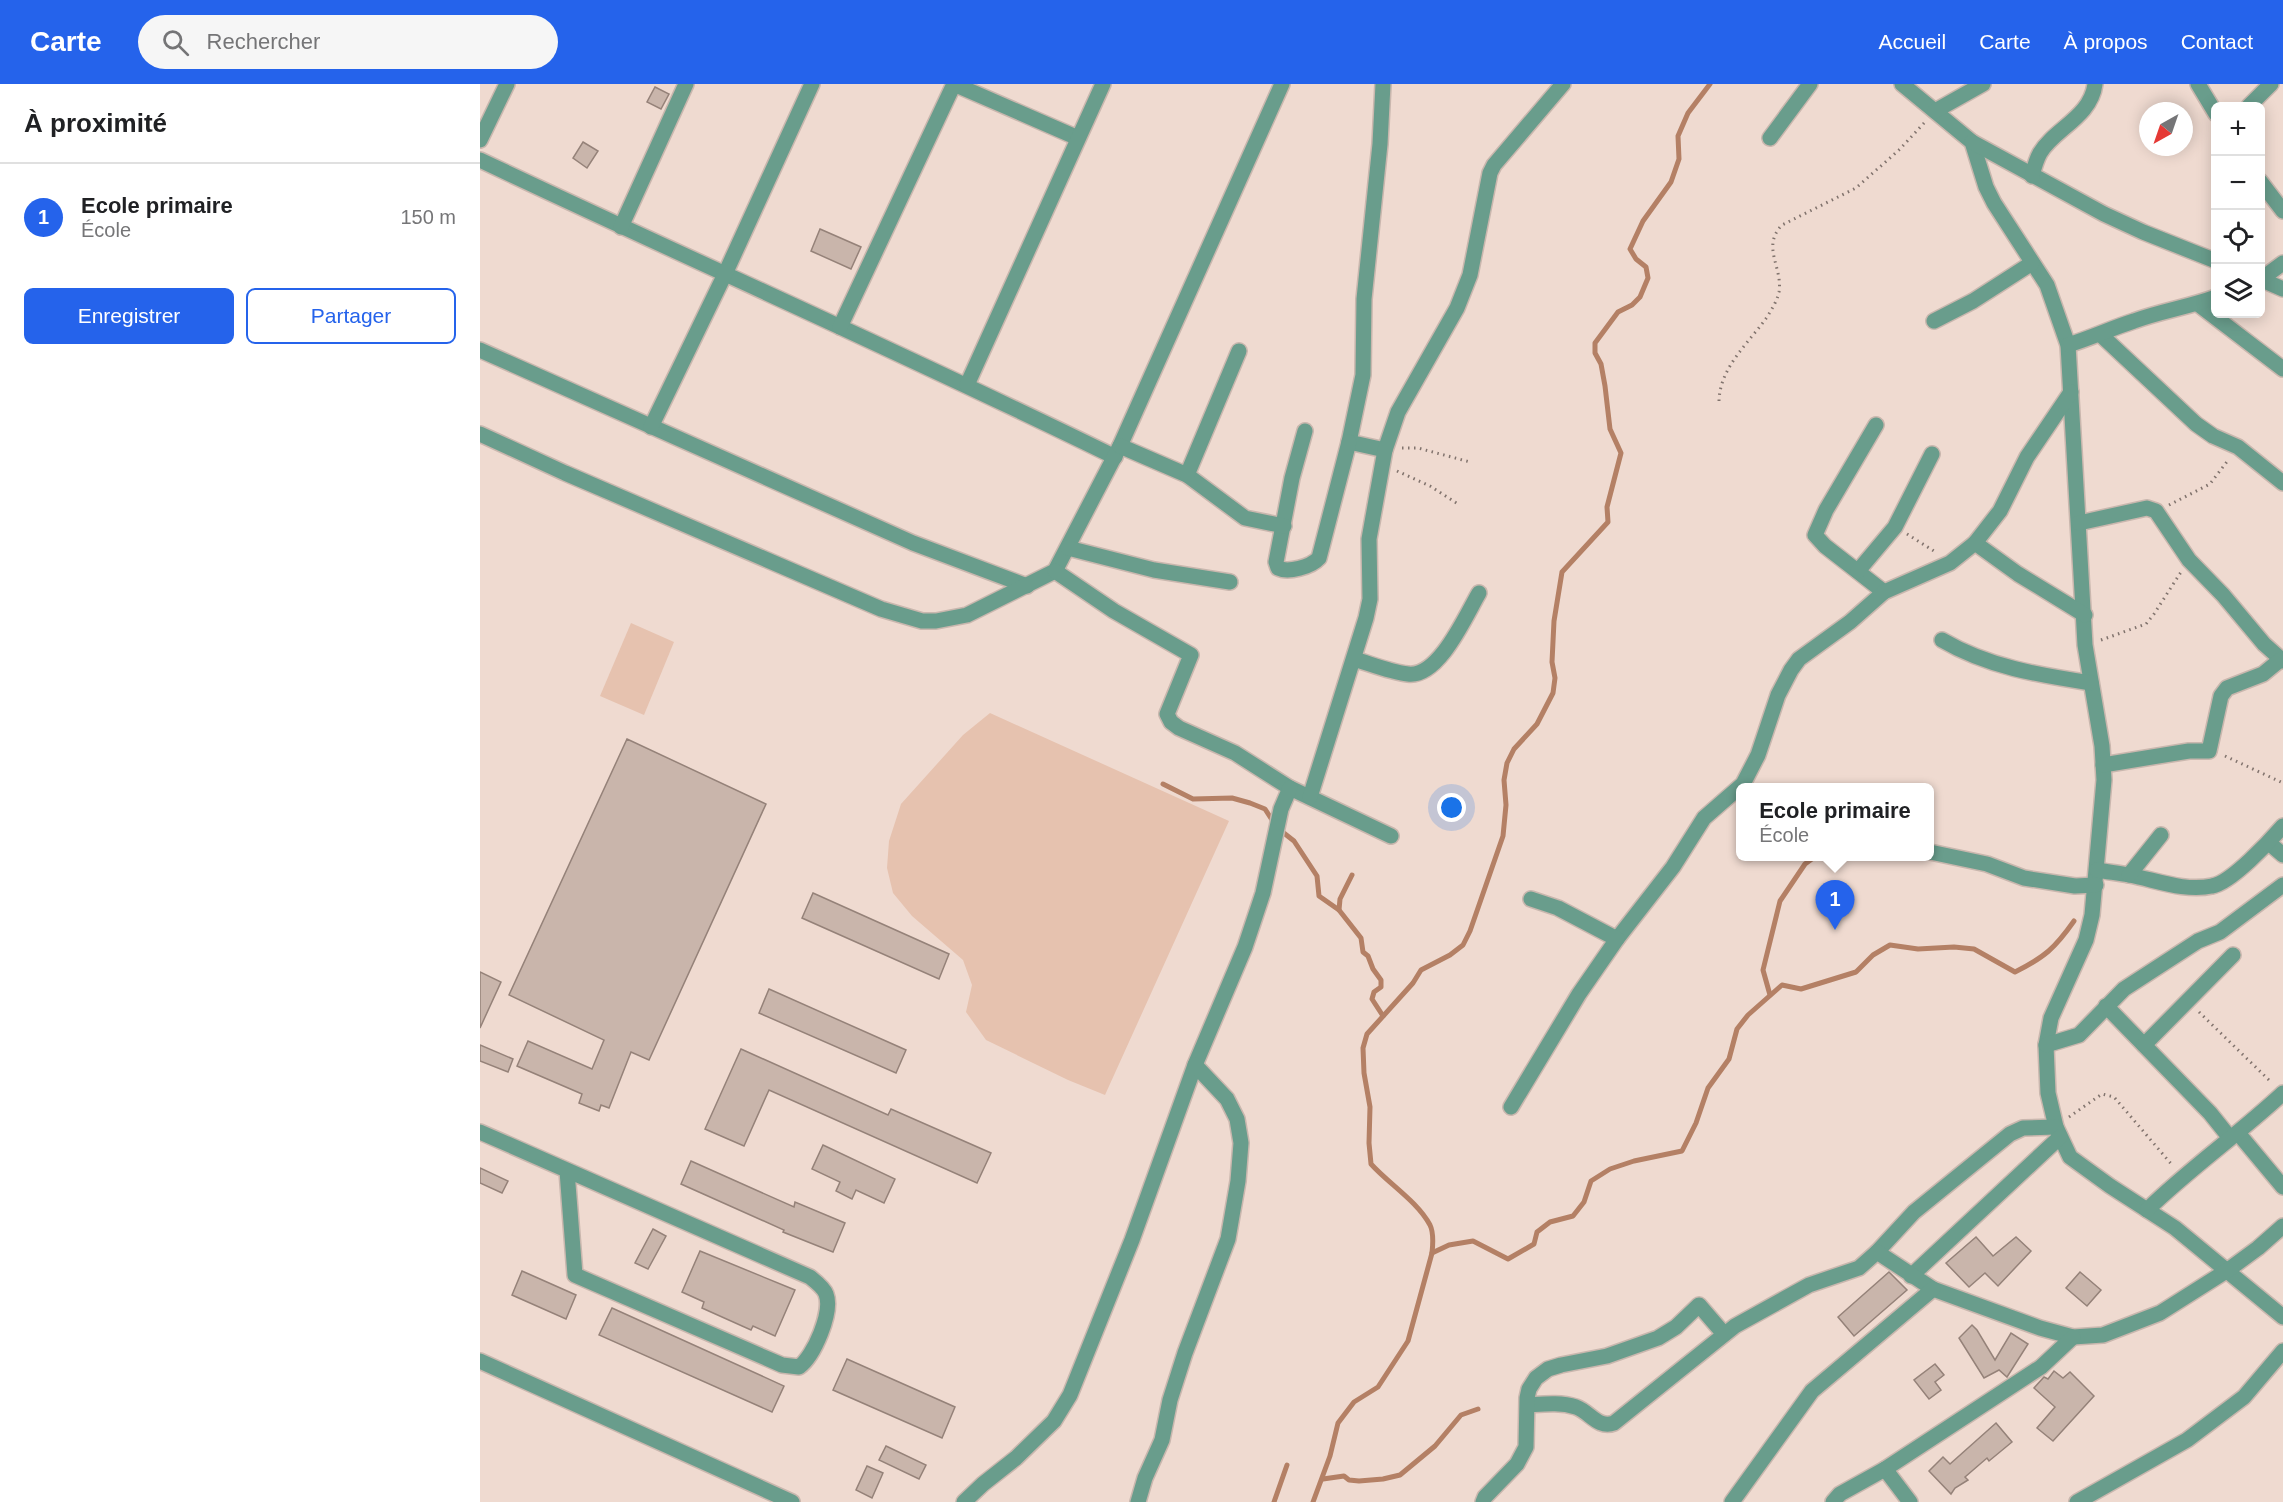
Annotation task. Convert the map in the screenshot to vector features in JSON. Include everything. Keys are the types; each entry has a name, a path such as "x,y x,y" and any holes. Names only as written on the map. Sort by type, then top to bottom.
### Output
{"street":[{"path":"480,140 507,84"},
{"path":"621,227 686,84"},
{"path":"651,427 726,274 812,84"},
{"path":"840,327 954,84 1078,138"},
{"path":"967,385 1103,84"},
{"path":"480,434 881,609 921,621 936,621 967,615 1054,571 1068,548 1117,451 1282,84"},
{"path":"1305,431 1292,478 1276,562 1278,568 1283,570 1315,563 1319,558 1349,442 1363,375 1364,299 1380,144 1383,84"},
{"path":"1310,797 1354,659 1370,599 1369,539 1383,457 1398,412 1457,308 1470,275 1490,173 1494,165 1563,84"},
{"path":"1770,138 1810,84"},
{"path":"1902,84 1972,142 2032,176 2123,223 2211,259"},
{"path":"1935,111 1983,84"},
{"path":"2032,176 2039,154 2077,117 2089,101 2095,84"},
{"path":"2198,84 2211,106"},
{"path":"2253,102 2271,84"},
{"path":"1972,142 1986,187 1994,203 2047,285 2068,345 2085,645 2103,765 2097,878 2086,940 2051,1018 2046,1045 2048,1093 2058,1132 2070,1157 2175,1228 2283,1317"},
{"path":"480,160 967,385 1117,451 1187,475 1245,518 1284,526"},
{"path":"2265,188 2283,211"},
{"path":"1934,321 1973,301 2032,263"},
{"path":"2265,277 2283,263"},
{"path":"2265,282 2283,289"},
{"path":"2068,345 2101,335 2134,321 2211,299"},
{"path":"2198,304 2283,369"},
{"path":"2101,335 2196,424 2213,436 2238,447 2283,483"},
{"path":"480,350 913,543 1027,586"},
{"path":"1187,475 1239,351"},
{"path":"1750,783 1778,695 1799,659 1850,622 1884,592 1950,563 1976,543 2000,511 2027,457 2071,392"},
{"path":"1876,425 1826,510 1815,535 1825,546 1884,592"},
{"path":"1349,442 1383,457"},
{"path":"1858,571 1895,527 1932,454"},
{"path":"2079,523 2147,508 2156,511 2189,560 2282,661 2262,674 2227,688 2221,696 2209,751 2189,751 2103,765"},
{"path":"1976,543 2026,580 2085,615"},
{"path":"1068,548 1154,570 1230,582"},
{"path":"1054,571 1084,593 1191,655 1167,714 1171,722 1179,728 1235,753 1290,788 1391,836"},
{"path":"1354,659 1410,675 1425,671 1435,663 1451,641 1479,593"},
{"path":"1941,640 1958,650 2007,668 2091,683"},
{"path":"964,1502 982,1484 1016,1458 1054,1421 1070,1395 1132,1240 1195,1065 1245,946 1263,893 1281,809 1290,788"},
{"path":"1511,1107 1579,994 1617,939 1673,867 1704,818 1736,795"},
{"path":"1934,853 1987,864 2024,878 2075,886 2097,878 2129,875 2193,887 2214,886 2223,882 2269,843 2283,826"},
{"path":"2129,875 2161,835"},
{"path":"2269,843 2283,855"},
{"path":"2046,1045 2079,1035 2124,989 2198,941 2220,932 2283,885"},
{"path":"1531,899 1566,912 1617,939"},
{"path":"2144,1045 2234,955"},
{"path":"2106,1006 2283,1187"},
{"path":"1138,1502 1145,1478 1162,1440 1170,1400 1185,1353 1228,1239 1238,1181 1241,1143 1238,1119 1227,1099 1195,1065"},
{"path":"2147,1210 2183,1175 2234,1136 2283,1093"},
{"path":"1528,1405 1565,1404 1579,1408 1599,1423 1607,1426 1614,1423 1724,1334 1809,1285 1858,1268 1877,1252 1914,1212 2010,1134 2023,1128 2058,1132"},
{"path":"480,1132 810,1276 826,1292 829,1311 808,1360 799,1367 782,1365 575,1275 567,1170"},
{"path":"1911,1276 2058,1132"},
{"path":"1877,1252 1933,1289 2040,1328 2073,1337 2103,1335 2160,1313 2228,1270 2283,1226"},
{"path":"1732,1502 1812,1391 1933,1289"},
{"path":"1483,1502 1485,1497 1517,1464 1526,1446 1529,1389 1536,1378 1548,1369 1641,1346 1676,1327 1700,1305 1724,1334"},
{"path":"1833,1502 1840,1494 1885,1469 2041,1367 2073,1337"},
{"path":"2077,1502 2187,1440 2244,1397 2283,1351"},
{"path":"480,1361 763,1496 792,1502"},
{"path":"1885,1469 1911,1502"}],"path":[{"path":"1719,401 1719,387 1725,373 1774,307 1779,291 1772,248 1773,237 1777,231 1782,225 1856,188 1900,149 1935,111"},
{"path":"2156,511 2210,484 2238,447"},
{"path":"1383,457 1418,448 1470,462"},
{"path":"1383,457 1458,504"},
{"path":"1895,527 1921,541 1950,563"},
{"path":"2085,645 2146,624 2189,560"},
{"path":"2209,751 2283,783"},
{"path":"2187,1001 2283,1093"},
{"path":"2058,1132 2102,1094 2114,1097 2170,1164 2183,1175"}],"shaded area":[{"path":"631,623 674,642 644,715 600,696"},
{"path":"990,713 1229,821 1105,1095 1068,1080 986,1040 966,1012 972,985 963,960 912,916 893,893 887,868 889,841 901,804 963,735"}],"building":[{"path":"655,87 669,94 661,109 647,102"},
{"path":"583,142 598,151 587,168 573,158"},
{"path":"820,229 861,247 851,269 811,251"},
{"path":"627,739 766,804 649,1060 631,1052 609,1108 601,1105 599,1111 579,1103 582,1094 517,1066 528,1041 592,1069 604,1040 509,995"},
{"path":"813,893 949,954 939,979 802,918"},
{"path":"480,972 501,982 480,1028"},
{"path":"769,989 906,1050 896,1073 759,1013"},
{"path":"480,1045 513,1059 508,1072 480,1061"},
{"path":"741,1049 888,1115 891,1109 991,1153 977,1183 769,1090 744,1146 705,1129"},
{"path":"823,1145 895,1179 884,1203 856,1190 852,1199 836,1191 840,1182 812,1169"},
{"path":"691,1161 794,1207 795,1202 845,1223 833,1252 783,1232 784,1230 681,1184"},
{"path":"480,1168 508,1181 502,1193 480,1183"},
{"path":"653,1229 666,1236 648,1269 635,1263"},
{"path":"1976,1237 1993,1256 2016,1237 2031,1251 1998,1286 1985,1273 1969,1287 1946,1263"},
{"path":"700,1251 795,1290 775,1336 753,1326 751,1330 702,1308 704,1302 682,1292"},
{"path":"522,1271 576,1295 566,1319 512,1295"},
{"path":"1889,1272 1907,1290 1854,1336 1838,1317"},
{"path":"2080,1272 2101,1290 2087,1306 2066,1288"},
{"path":"612,1308 784,1386 772,1412 599,1335"},
{"path":"1972,1325 1995,1360 2011,1333 2028,1344 2007,1377 1999,1370 1984,1378 1959,1338"},
{"path":"847,1359 955,1407 942,1438 833,1390"},
{"path":"1935,1364 1944,1375 1935,1382 1941,1390 1929,1399 1914,1380"},
{"path":"2054,1371 2063,1378 2070,1372 2094,1396 2053,1441 2037,1428 2055,1407 2034,1388 2044,1377 2048,1379"},
{"path":"1996,1423 2012,1442 1989,1461 1987,1458 1965,1477 1968,1480 1955,1488 1951,1494 1929,1471 1943,1457 1950,1464"},
{"path":"886,1446 926,1465 919,1479 879,1460"},
{"path":"867,1466 883,1473 872,1498 856,1490"}],"waterway":[{"path":"1313,1502 1330,1456 1338,1423 1354,1402 1378,1387 1408,1341 1432,1253 1432,1231 1424,1216 1371,1164 1370,1107 1364,1073 1363,1048 1367,1034 1413,983 1421,970 1450,955 1463,945 1470,931 1503,836 1506,805 1504,780 1507,763 1514,749 1537,724 1553,693 1554,621 1562,572 1608,522 1607,507 1621,453 1610,429 1605,386 1601,364 1595,353 1595,343 1618,312 1632,305 1640,297 1648,278 1646,267 1636,259 1630,249 1643,221 1671,182 1679,159 1678,136 1688,113 1710,84"},
{"path":"1163,784 1193,799 1232,798 1250,803 1265,809 1274,823"},
{"path":"1280,830 1294,841 1317,876 1319,896 1339,910"},
{"path":"1770,995 1763,970 1780,901 1809,861"},
{"path":"1352,875 1340,899 1339,910 1361,938 1363,952 1368,956 1381,980 1381,987 1374,992 1372,999 1383,1016"},
{"path":"1432,1253 1449,1245 1473,1241 1508,1259 1534,1244 1537,1232 1550,1222 1573,1216 1584,1202 1591,1181 1610,1169 1634,1161 1682,1151 1696,1123 1708,1088 1729,1059 1737,1029 1748,1015 1782,985 1801,989 1856,972 1873,955 1890,945 1918,949 1954,947 1974,949 2015,972 2049,951 2074,921"},
{"path":"1323,1479 1344,1476 1349,1480 1359,1481 1400,1475 1435,1446 1461,1415 1478,1409"},
{"path":"1274,1502 1287,1465"}],"place":[{"name":"Ecole primaire","path":"1835,930"}]}
